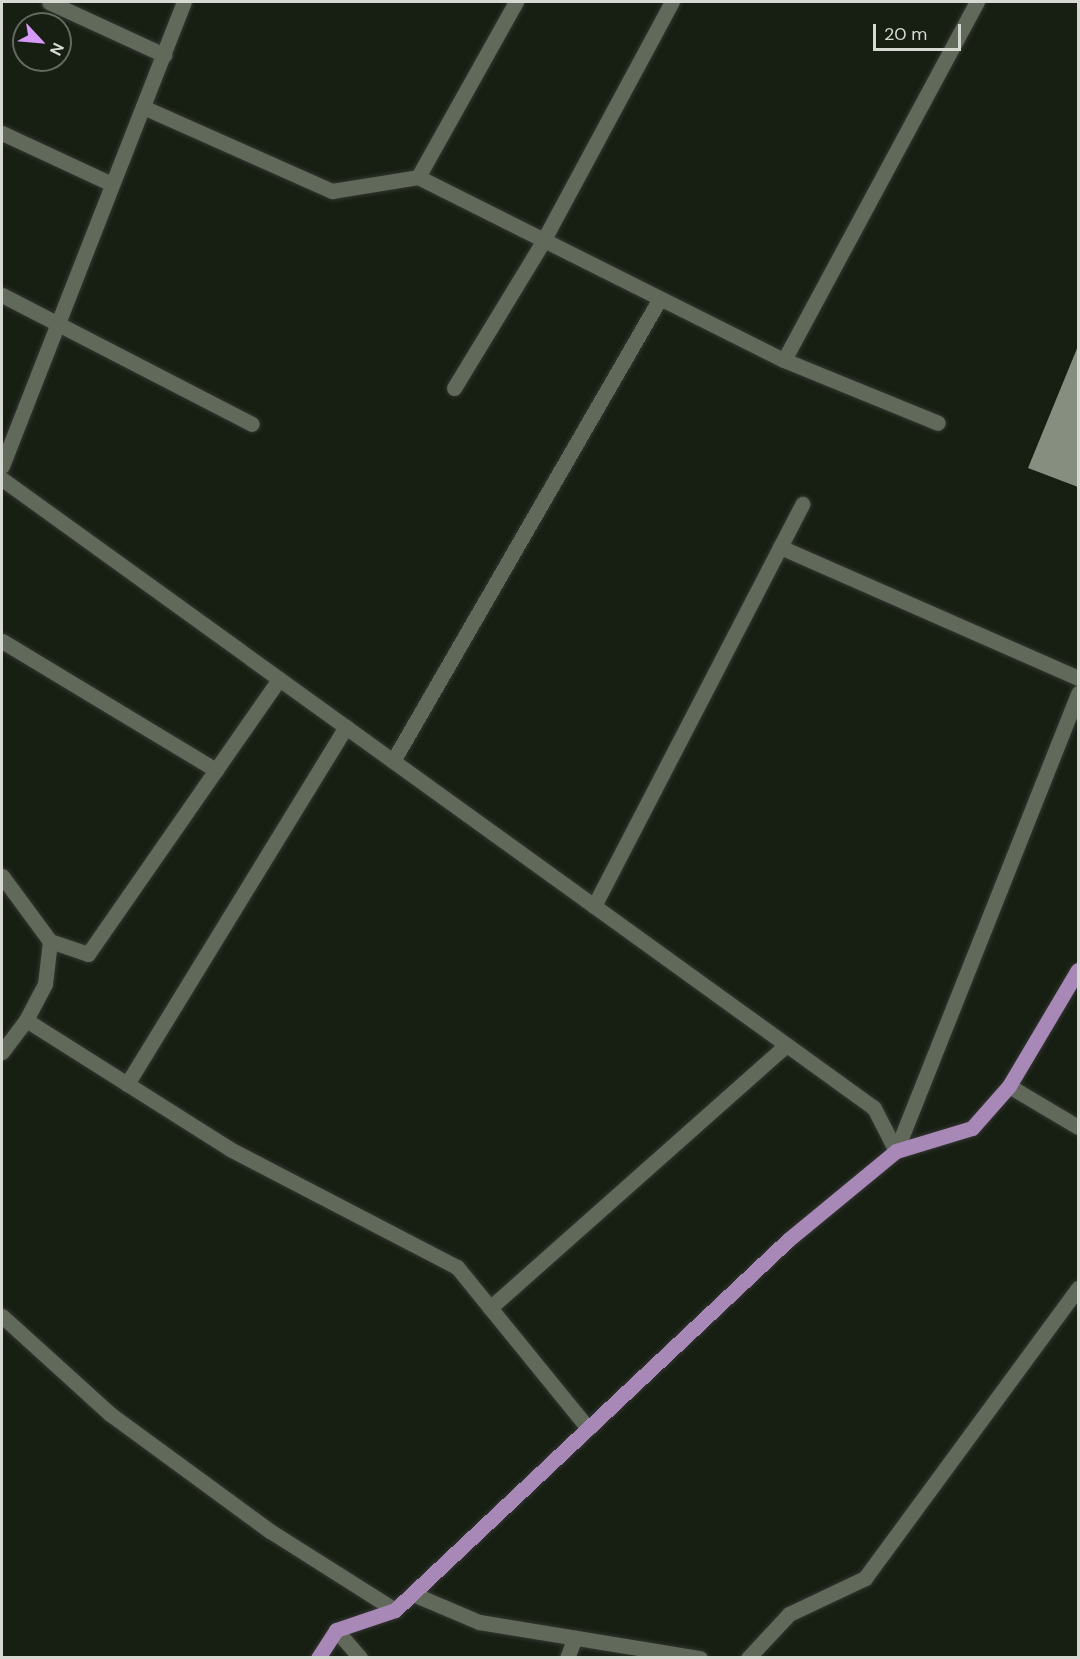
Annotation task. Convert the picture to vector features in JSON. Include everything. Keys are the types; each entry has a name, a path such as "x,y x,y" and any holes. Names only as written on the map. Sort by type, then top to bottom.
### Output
{"main road":[{"path":"318,1658 336,1630 395,1610 788,1240 896,1151 972,1128 1009,1086 1078,970"}],"street":[{"path":"49,2 164,55"},
{"path":"2,466 184,2"},
{"path":"417,177 516,2"},
{"path":"454,388 542,243 672,2"},
{"path":"784,360 977,2"},
{"path":"143,107 332,191 417,177 542,243 784,360 938,423"},
{"path":"2,133 112,184"},
{"path":"2,295 252,424"},
{"path":"393,761 658,300"},
{"path":"2,479 874,1108 896,1151"},
{"path":"594,906 802,504"},
{"path":"780,547 1078,678"},
{"path":"2,641 216,770"},
{"path":"2,876 50,940 88,954 279,679"},
{"path":"896,1151 1078,693"},
{"path":"127,1084 346,727"},
{"path":"2,1052 26,1020 45,984 50,940"},
{"path":"26,1020 230,1149 457,1267 588,1428"},
{"path":"490,1308 786,1045"},
{"path":"1009,1086 1078,1127"},
{"path":"748,1658 789,1614 865,1578 1078,1288"},
{"path":"2,1316 110,1413 270,1531 395,1610"},
{"path":"413,1594 478,1622 700,1658"},
{"path":"336,1630 360,1658"},
{"path":"567,1658 575,1637"}],"building":[{"path":"1078,346 1078,487 1028,468"}]}
